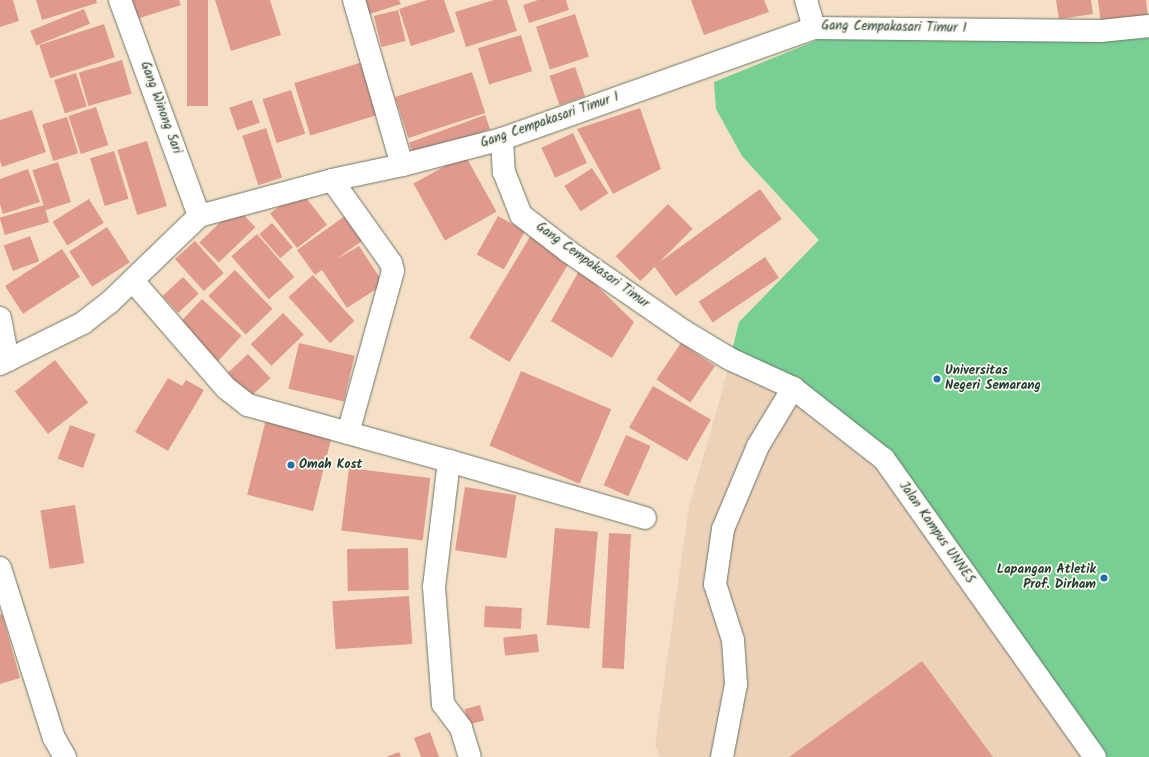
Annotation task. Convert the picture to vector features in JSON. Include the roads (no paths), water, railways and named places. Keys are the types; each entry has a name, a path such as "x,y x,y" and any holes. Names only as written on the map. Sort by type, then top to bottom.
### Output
{"street":[{"name":"Gang Winong Sari","path":"120,0 199,216"},
{"path":"354,0 402,165"},
{"path":"806,0 814,28"},
{"name":"Gang Cempakasari Timur I","path":"4,362 83,323 109,303 133,281 199,216 332,180 402,165 502,139 814,28 1101,31 1149,26"},
{"name":"Gang Cempakasari Timur","path":"502,139 504,172 521,215 569,252 635,299 730,359"},
{"path":"332,180 391,263 393,271 348,433"},
{"path":"133,281 226,388 248,405 645,518"},
{"path":"0,318 4,362"},
{"name":"Jalan Kampus UNNES","path":"730,359 793,388 884,459 1095,757"},
{"path":"722,757 736,684 733,640 715,584 723,529 758,446 793,388"},
{"path":"449,461 434,587 443,704 461,728 470,757"},
{"path":"0,568 54,738 65,757"}],"place":[{"name":"Universitas Negeri Semarang","path":"937,379"},
{"name":"Omah Kost","path":"291,465"},
{"name":"Lapangan Atletik Prof. Dirham","path":"1104,578"}]}
